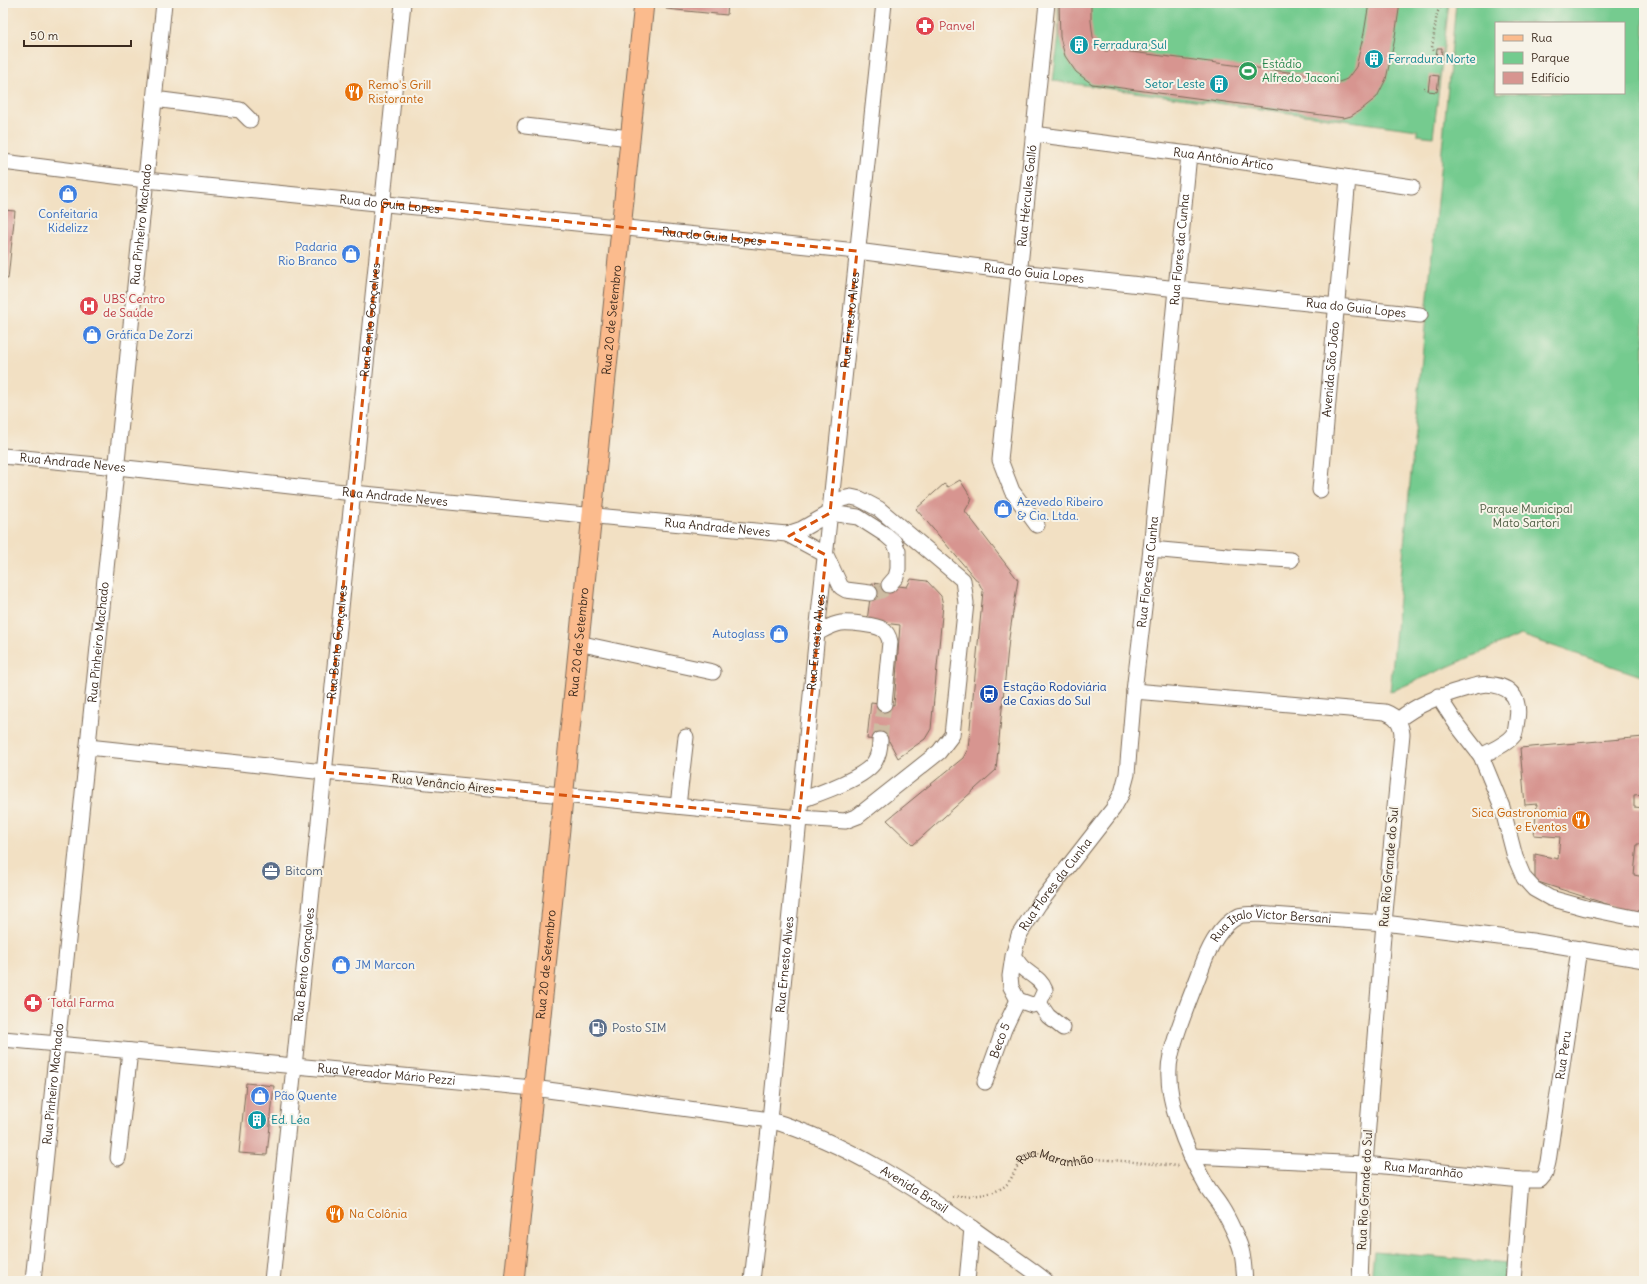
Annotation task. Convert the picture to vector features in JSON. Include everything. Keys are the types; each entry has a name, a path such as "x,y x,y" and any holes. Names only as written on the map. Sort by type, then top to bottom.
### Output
{"main road":[{"name":"Rua 20 de Setembro","path":"514,1281 644,3"}],"street":[{"name":"Rua Pinheiro Machado","path":"33,1281 164,3"},
{"name":"Rua Bento Gonçalves","path":"272,1281 403,3"},
{"name":"Rua Ernesto Alves","path":"752,1281 770,1120 817,633 884,3"},
{"name":"Rua Hércules Galló","path":"1037,525 1012,491 1000,460 1047,3"},
{"path":"154,99 240,110 250,120"},
{"path":"525,126 630,138"},
{"name":"Rua Antônio Ártico","path":"1034,134 1189,154 1412,187"},
{"name":"Rua Flores da Cunha","path":"1018,1000 1011,987 1010,976 1013,956 1020,935 1039,904 1113,809 1122,793 1128,774 1134,691 1151,549 1189,154"},
{"name":"Rua do Guia Lopes","path":"3,162 146,180 857,251 1019,272 1336,304 1420,315"},
{"name":"Avenida São João","path":"1320,490 1348,178"},
{"name":"Rua Andrade Neves","path":"3,456 353,493 787,534 826,555"},
{"name":"Rua Andrade Neves","path":"787,534 802,529 830,513 836,502 842,499 851,497 860,499 880,509 963,580 966,603 961,664 952,735 939,752 858,816 845,821 799,818"},
{"path":"830,513 858,517 886,534 894,542 898,551 898,569 896,577 889,585"},
{"path":"1151,549 1291,560"},
{"path":"826,555 841,587 846,590 870,593"},
{"path":"817,633 831,626 842,623 877,626 884,629 890,642 884,704"},
{"path":"578,643 713,672"},
{"path":"1134,691 1375,710 1392,714 1398,720 1422,704 1438,696 1482,684 1495,685 1505,689 1514,696 1519,709 1515,733 1507,743 1481,756"},
{"path":"1438,696 1457,725 1481,756 1502,807 1515,857 1524,878 1534,889 1550,898 1586,908 1644,920"},
{"name":"Rua Rio Grande do Sul","path":"1360,1281 1365,1164 1384,923 1402,734 1401,726 1398,720"},
{"path":"678,806 686,737"},
{"path":"801,800 831,790 868,770 875,762 879,753 880,740"},
{"name":"Rua Venâncio Aires","path":"88,747 563,796 799,818"},
{"name":"Rua Italo Victor Bersani","path":"1245,1281 1242,1252 1222,1208 1208,1189 1193,1162 1171,1097 1168,1078 1170,1056 1203,962 1212,944 1231,921 1241,916 1257,914 1384,923 1532,942 1644,960"},
{"name":"Rua Peru","path":"1548,1162 1579,949"},
{"path":"1013,956 1024,969 1044,985 1045,990 1039,1003 1032,1005 1018,1000"},
{"name":"Beco 5","path":"985,1082 1004,1029 1018,1000"},
{"path":"1039,1003 1048,1016 1063,1028"},
{"name":"Rua Vereador Mário Pezzi","path":"3,1039 130,1052 533,1088 770,1120"},
{"path":"118,1158 130,1052"},
{"name":"Avenida Brasil","path":"770,1120 796,1128 873,1163 931,1200 1046,1281"},
{"name":"Rua Maranhão","path":"1193,1162 1365,1164 1521,1180 1540,1180 1545,1174 1548,1162"},
{"path":"1512,1281 1521,1180"},
{"path":"966,1281 972,1228"}],"path":[{"path":"1436,54 1432,48 1437,13 1443,3"},
{"path":"1432,12 1437,13"},
{"path":"1424,88 1428,89"},
{"name":"Rua Maranhão","path":"931,1200 982,1195 996,1192 1007,1185 1020,1161 1027,1155 1035,1153 1068,1162 1089,1159 1193,1162"}],"highlighted area":[{"path":"383,203 857,251 830,513 789,536 826,555 799,818 324,772"}],"green space":[{"name":"Estádio Alfredo Jaconi","path":"1058,3 1449,3 1433,137 1417,135 1417,130 1053,81 1059,35"},
{"name":"Parque Municipal Mato Sartori","path":"1456,3 1644,3 1644,677 1521,635 1390,692"},
{"path":"1374,1251 1507,1264 1505,1281 1371,1281"}],"building":[{"path":"666,3 728,3 727,15 666,9"},
{"path":"1059,3 1091,3 1093,37 1097,45 1105,51 1108,51 1108,49 1335,78 1335,82 1339,82 1347,79 1356,67 1369,3 1400,3 1394,43 1386,79 1377,97 1351,116 1344,118 1092,84 1076,72 1065,56 1060,37"},
{"path":"1437,48 1442,48 1441,60 1436,60"},
{"path":"1430,75 1439,76 1437,92 1428,91"},
{"path":"3,210 15,211 8,279 3,278"},
{"name":"Estação Rodoviária de Caxias do Sul","path":"960,480 972,499 965,511 1018,580 1009,638 996,770 913,845 887,820 963,758 968,749 983,591 979,583 916,509 944,484 948,487"},
{"path":"911,579 927,581 941,596 943,605 931,729 925,739 898,758 889,741 867,739 871,702 894,705 900,625 867,621 872,583 907,587"},
{"path":"1644,737 1644,794 1634,795 1634,807 1644,808 1643,844 1637,844 1634,875 1644,877 1644,916 1535,881 1535,854 1558,859 1560,837 1534,835 1537,804 1525,805 1520,748"},
{"name":"Ed. Léa","path":"246,1083 274,1086 267,1155 239,1153"}],"tunnel":[{"path":"870,593 881,591 889,585"},
{"path":"880,740 884,704"}],"place":[{"name":"Panvel","path":"925,26"},
{"name":"Ferradura Sul","path":"1079,45"},
{"name":"Ferradura Norte","path":"1374,59"},
{"name":"Estádio Alfredo Jaconi","path":"1248,71"},
{"name":"Setor Leste","path":"1219,84"},
{"name":"Remo's Grill Ristorante","path":"354,92"},
{"name":"Confeitaria Kidelizz","path":"68,194"},
{"name":"Padaria Rio Branco","path":"351,254"},
{"name":"UBS Centro de Saúde","path":"89,306"},
{"name":"Gráfica De Zorzi","path":"92,335"},
{"name":"Azevedo Ribeiro & Cia. Ltda.","path":"1003,509"},
{"name":"Autoglass","path":"779,634"},
{"name":"Estação Rodoviária de Caxias do Sul","path":"989,694"},
{"name":"Sica Gastronomia e Eventos","path":"1581,820"},
{"name":"Bitcom","path":"271,871"},
{"name":"JM Marcon","path":"341,965"},
{"name":"´Total Farma","path":"33,1003"},
{"name":"Posto SIM","path":"598,1028"},
{"name":"Pão Quente","path":"260,1096"},
{"name":"Ed. Léa","path":"257,1120"},
{"name":"Na Colônia","path":"335,1214"}]}
